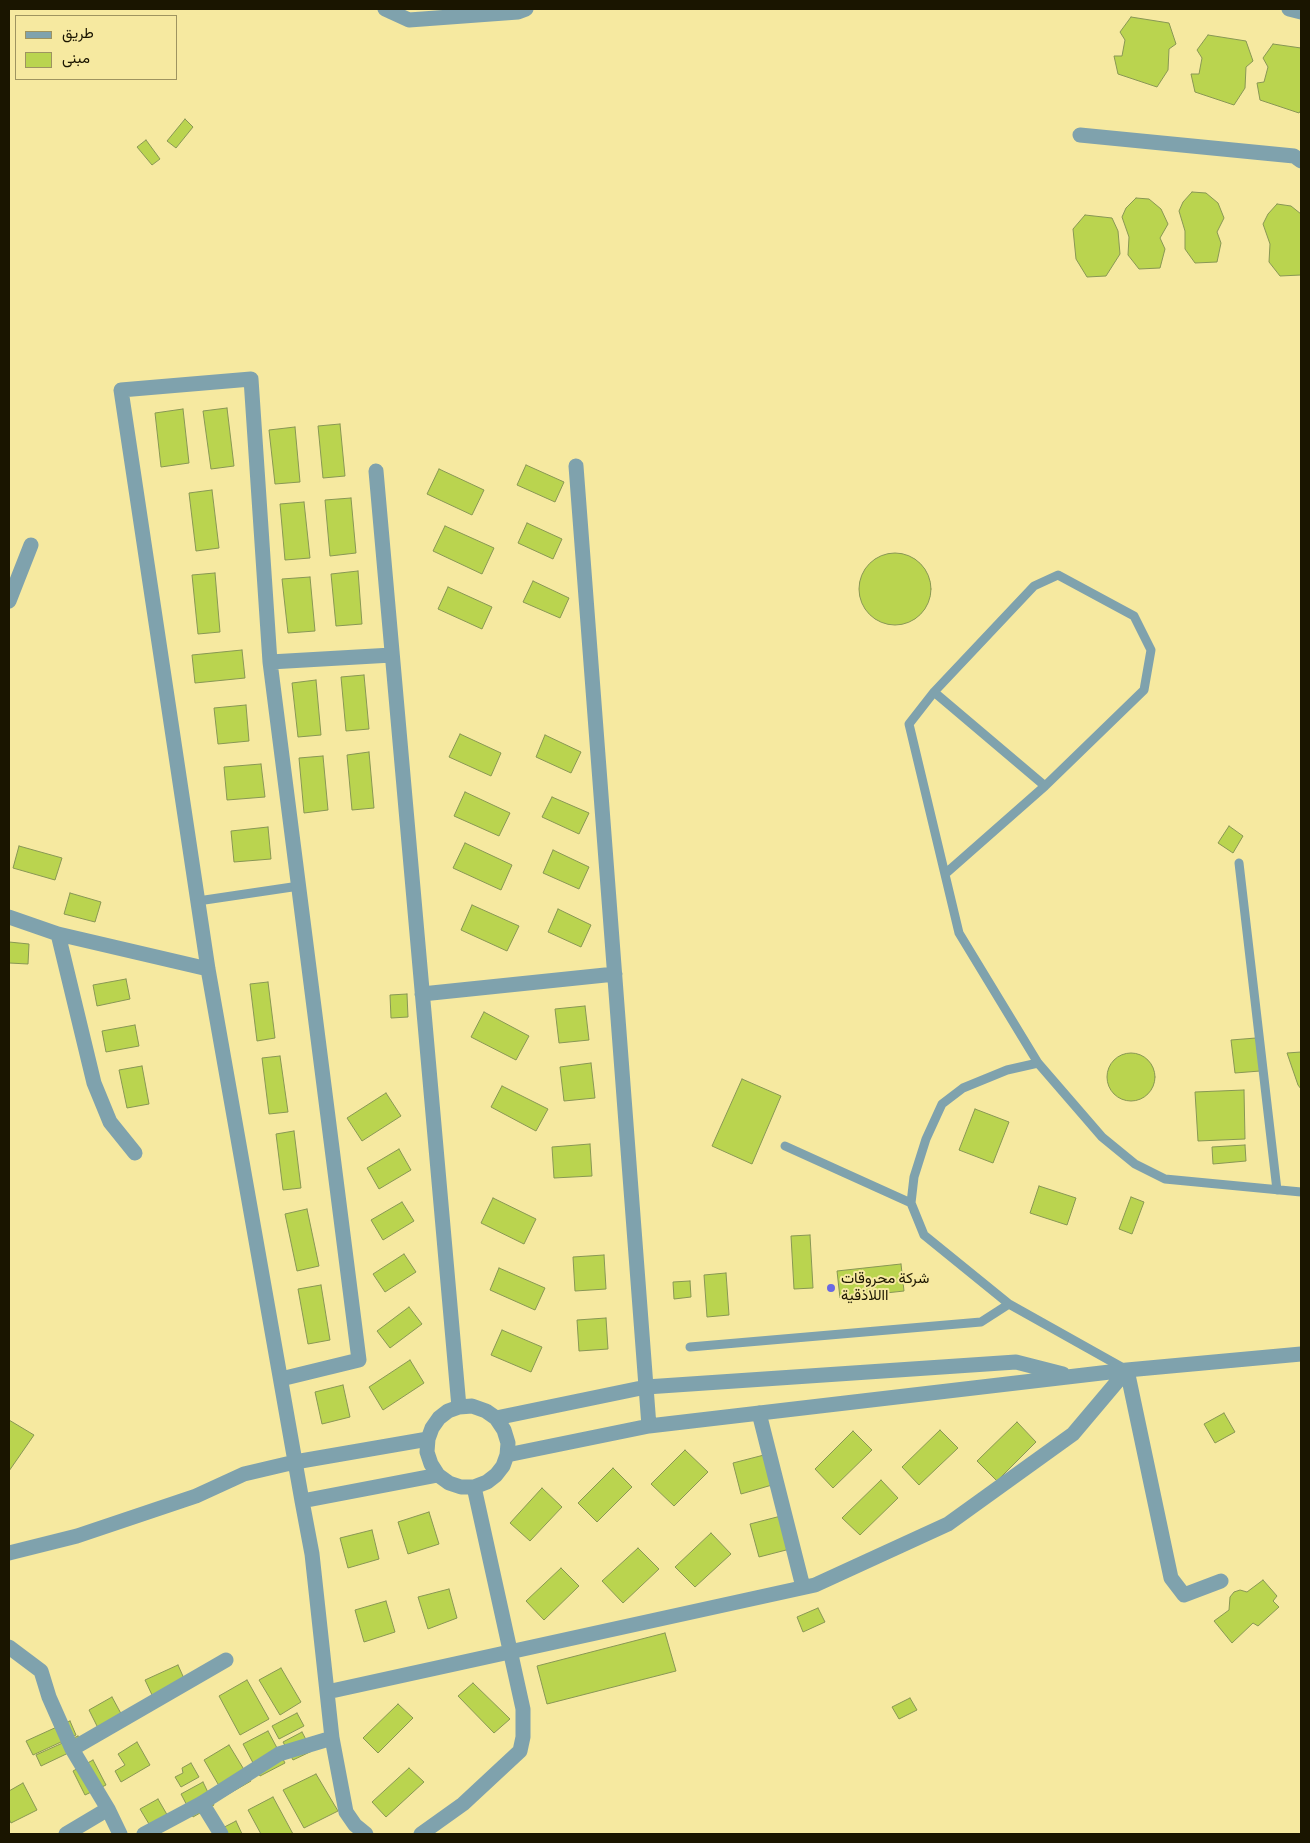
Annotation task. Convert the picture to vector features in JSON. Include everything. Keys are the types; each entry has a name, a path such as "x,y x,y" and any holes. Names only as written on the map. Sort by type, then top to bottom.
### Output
{"street":[{"path":"385,9 408,20 518,12 526,9"},
{"path":"1289,9 1301,12"},
{"path":"1080,135 1294,156 1301,161"},
{"path":"281,1379 359,1360 270,662 251,379 121,390 208,969 312,1554 332,1738 346,1812 355,1825 366,1834"},
{"path":"576,466 649,1426"},
{"path":"376,471 459,1407"},
{"path":"9,601 31,545"},
{"path":"270,662 392,655"},
{"path":"9,917 58,934 208,969"},
{"path":"58,934 94,1083 110,1122 135,1153"},
{"path":"422,994 614,974"},
{"path":"507,1455 649,1426 1071,1376 1301,1354"},
{"path":"496,1418 646,1387 1016,1362 1071,1376"},
{"path":"1127,1370 1171,1578 1184,1595 1221,1581"},
{"path":"327,1692 815,1585 948,1524 1073,1434 1127,1370"},
{"path":"472,1406 486,1410 496,1418 504,1430 508,1443 507,1455 503,1466 496,1475 487,1482 461,1487 449,1483 438,1475 431,1464 427,1452 428,1439 432,1428 439,1418 448,1411 459,1407 472,1406"},
{"path":"759,1413 803,1587"},
{"path":"9,1553 78,1536 196,1496 244,1474 296,1462 428,1439"},
{"path":"302,1500 438,1475"},
{"path":"421,1834 463,1804 520,1751 523,1737 523,1709 474,1486"},
{"path":"9,1648 41,1671 72,1749 108,1809 120,1834"},
{"path":"72,1749 226,1660"},
{"path":"144,1834 202,1803 279,1754 332,1738"},
{"path":"202,1803 221,1834"},
{"path":"66,1834 108,1809"}],"lane":[{"path":"945,874 1045,786 1144,690 1151,650 1134,616 1058,575 1034,586 934,692 909,724 959,933 1038,1063 1102,1137 1134,1164 1165,1179 1301,1192"},
{"path":"934,692 1045,786"},
{"path":"1238,863 1276,1190"},
{"path":"198,901 299,886"},
{"path":"1038,1063 1006,1070 963,1088 942,1104 926,1139 920,1158 914,1178 911,1203 924,1235 1009,1304 1127,1370"},
{"path":"785,1146 911,1203"},
{"path":"690,1346 981,1322 1009,1304"}],"building":[{"path":"1131,17 1169,23 1176,44 1169,49 1168,70 1157,87 1118,74 1114,56 1122,56 1125,40 1120,32"},
{"path":"1208,35 1246,41 1253,61 1246,67 1245,88 1234,105 1195,92 1191,74 1199,74 1202,58 1197,50"},
{"path":"1273,44 1301,48 1301,110 1299,113 1260,100 1257,83 1264,82 1268,67 1263,58"},
{"path":"185,119 193,127 176,148 167,141"},
{"path":"146,140 160,159 152,165 137,147"},
{"path":"1192,192 1206,193 1218,203 1224,218 1217,232 1221,243 1217,262 1195,263 1185,249 1185,231 1179,211 1183,202"},
{"path":"1136,198 1149,199 1161,209 1168,224 1160,238 1165,249 1160,268 1139,269 1128,255 1129,237 1122,217 1126,208"},
{"path":"1277,204 1291,206 1301,214 1301,275 1280,276 1269,262 1270,244 1263,224 1268,214"},
{"path":"1085,215 1112,218 1118,231 1120,254 1106,276 1087,277 1076,259 1073,229"},
{"path":"227,408 234,466 211,469 203,411"},
{"path":"183,409 189,463 161,467 155,413"},
{"path":"340,424 345,476 323,478 318,426"},
{"path":"295,427 300,482 275,484 269,430"},
{"path":"526,465 564,482 555,502 517,485"},
{"path":"439,469 484,490 472,515 427,494"},
{"path":"212,490 219,548 196,551 189,493"},
{"path":"351,498 356,553 330,556 325,500"},
{"path":"304,502 310,558 285,560 280,504"},
{"path":"527,523 562,539 553,559 518,543"},
{"path":"445,526 494,548 482,574 433,551"},
{"path":"895,553 909,556 921,563 928,575 931,589 928,603 921,615 909,622 895,625 881,622 869,615 862,603 859,589 862,575 869,563 881,556"},
{"path":"358,571 362,624 336,626 331,574"},
{"path":"215,573 220,632 198,634 192,575"},
{"path":"310,577 315,631 288,633 282,579"},
{"path":"533,581 569,598 560,618 523,602"},
{"path":"448,587 492,607 482,629 438,609"},
{"path":"242,650 245,678 195,683 192,655"},
{"path":"364,675 369,729 346,731 341,677"},
{"path":"316,680 321,735 298,737 292,683"},
{"path":"246,705 249,741 218,744 214,708"},
{"path":"460,734 501,753 491,776 449,757"},
{"path":"545,735 581,752 571,773 536,757"},
{"path":"369,752 374,808 352,810 347,755"},
{"path":"323,756 328,810 304,813 299,758"},
{"path":"261,764 265,797 227,800 224,767"},
{"path":"465,792 510,813 499,836 454,816"},
{"path":"552,797 589,813 579,834 542,817"},
{"path":"1229,826 1243,836 1233,853 1218,843"},
{"path":"268,827 271,859 234,862 231,831"},
{"path":"465,843 512,865 501,890 453,868"},
{"path":"19,846 62,858 55,880 13,868"},
{"path":"553,850 589,867 579,889 543,873"},
{"path":"70,893 101,902 95,922 64,914"},
{"path":"472,905 519,926 507,951 461,930"},
{"path":"558,909 591,925 581,947 548,932"},
{"path":"9,942 29,944 28,964 9,963"},
{"path":"126,979 130,999 97,1006 93,985"},
{"path":"268,982 275,1038 257,1041 250,984"},
{"path":"407,994 408,1017 391,1018 390,995"},
{"path":"585,1006 589,1040 559,1043 555,1009"},
{"path":"484,1012 529,1036 516,1060 471,1037"},
{"path":"135,1025 139,1046 106,1052 102,1031"},
{"path":"1256,1038 1260,1071 1235,1073 1231,1040"},
{"path":"1301,1052 1301,1089 1287,1053"},
{"path":"1131,1053 1140,1055 1148,1060 1153,1068 1155,1077 1153,1086 1148,1094 1140,1099 1131,1101 1122,1099 1114,1094 1109,1086 1107,1077 1109,1068 1114,1060 1122,1055"},
{"path":"280,1056 288,1112 269,1114 262,1058"},
{"path":"591,1063 595,1098 564,1101 560,1067"},
{"path":"142,1066 149,1104 127,1108 119,1070"},
{"path":"742,1079 781,1096 752,1164 712,1146"},
{"path":"502,1086 548,1109 536,1131 491,1107"},
{"path":"1244,1090 1245,1139 1198,1141 1195,1092"},
{"path":"386,1093 401,1116 362,1141 347,1118"},
{"path":"975,1109 1009,1122 993,1163 959,1150"},
{"path":"294,1131 301,1188 283,1190 276,1134"},
{"path":"590,1144 592,1176 554,1178 552,1147"},
{"path":"1245,1145 1246,1161 1213,1164 1212,1147"},
{"path":"399,1149 411,1170 379,1189 367,1168"},
{"path":"1039,1186 1076,1198 1067,1225 1030,1213"},
{"path":"1131,1197 1144,1202 1132,1234 1119,1229"},
{"path":"493,1198 536,1219 524,1244 481,1223"},
{"path":"402,1202 414,1221 383,1240 371,1220"},
{"path":"307,1209 319,1266 297,1271 285,1214"},
{"path":"810,1235 813,1288 794,1289 791,1236"},
{"path":"404,1254 416,1272 385,1292 373,1274"},
{"path":"604,1255 606,1289 575,1291 573,1257"},
{"path":"901,1264 904,1291 840,1298 837,1271"},
{"path":"499,1268 545,1288 535,1310 490,1290"},
{"path":"726,1273 729,1315 707,1317 704,1275"},
{"path":"690,1281 691,1297 674,1299 673,1282"},
{"path":"321,1285 330,1340 308,1344 298,1289"},
{"path":"409,1307 422,1324 390,1348 377,1331"},
{"path":"606,1318 608,1349 579,1351 577,1320"},
{"path":"502,1330 542,1347 531,1372 491,1355"},
{"path":"410,1360 424,1383 383,1410 369,1387"},
{"path":"343,1385 350,1417 322,1424 315,1392"},
{"path":"1224,1413 1235,1432 1215,1443 1204,1424"},
{"path":"9,1420 34,1435 9,1471"},
{"path":"1017,1422 1036,1442 997,1481 977,1461"},
{"path":"940,1430 958,1448 919,1485 902,1467"},
{"path":"853,1431 872,1450 833,1488 815,1469"},
{"path":"685,1450 708,1472 674,1506 651,1484"},
{"path":"764,1455 772,1485 741,1494 733,1463"},
{"path":"613,1468 632,1487 597,1522 578,1503"},
{"path":"881,1480 898,1498 860,1535 842,1518"},
{"path":"542,1488 562,1507 530,1541 510,1523"},
{"path":"429,1512 439,1544 408,1554 398,1522"},
{"path":"781,1516 790,1549 759,1557 750,1524"},
{"path":"372,1530 379,1559 348,1568 340,1538"},
{"path":"711,1533 731,1554 695,1587 675,1567"},
{"path":"638,1548 659,1569 623,1603 602,1581"},
{"path":"561,1568 579,1586 544,1620 526,1601"},
{"path":"1263,1580 1277,1596 1273,1601 1279,1607 1258,1626 1253,1623 1232,1643 1214,1621 1229,1610 1230,1597 1234,1592 1240,1590 1247,1592"},
{"path":"449,1589 457,1618 428,1629 418,1597"},
{"path":"386,1601 395,1632 364,1642 355,1610"},
{"path":"818,1608 825,1622 803,1632 797,1617"},
{"path":"665,1633 676,1671 547,1704 537,1666"},
{"path":"178,1665 186,1683 153,1697 145,1680"},
{"path":"281,1668 301,1702 280,1715 259,1680"},
{"path":"247,1680 269,1719 240,1735 219,1696"},
{"path":"473,1683 510,1719 494,1733 458,1696"},
{"path":"112,1697 125,1721 101,1734 89,1710"},
{"path":"910,1698 917,1710 899,1719 892,1707"},
{"path":"398,1704 413,1718 378,1753 363,1738"},
{"path":"297,1713 304,1726 279,1739 272,1726"},
{"path":"70,1721 76,1735 33,1755 26,1741"},
{"path":"268,1731 285,1763 260,1776 243,1744"},
{"path":"302,1732 312,1751 293,1760 283,1742"},
{"path":"78,1736 83,1746 41,1766 36,1755"},
{"path":"137,1742 150,1765 121,1782 115,1771 125,1765 118,1754"},
{"path":"229,1745 251,1781 225,1796 204,1760"},
{"path":"93,1760 106,1785 85,1795 73,1771"},
{"path":"191,1763 199,1777 181,1787 175,1777 183,1773 182,1768"},
{"path":"409,1768 424,1782 386,1817 372,1802"},
{"path":"316,1774 338,1811 304,1828 283,1790"},
{"path":"203,1782 214,1805 193,1817 181,1794"},
{"path":"23,1783 37,1810 11,1823 9,1819 9,1791"},
{"path":"273,1797 293,1834 261,1834 248,1810"},
{"path":"158,1799 173,1825 155,1834 140,1809"},
{"path":"236,1821 242,1834 211,1834"}],"place":[{"name":"شركة محروقات االلاذقية","path":"831,1288"}]}
